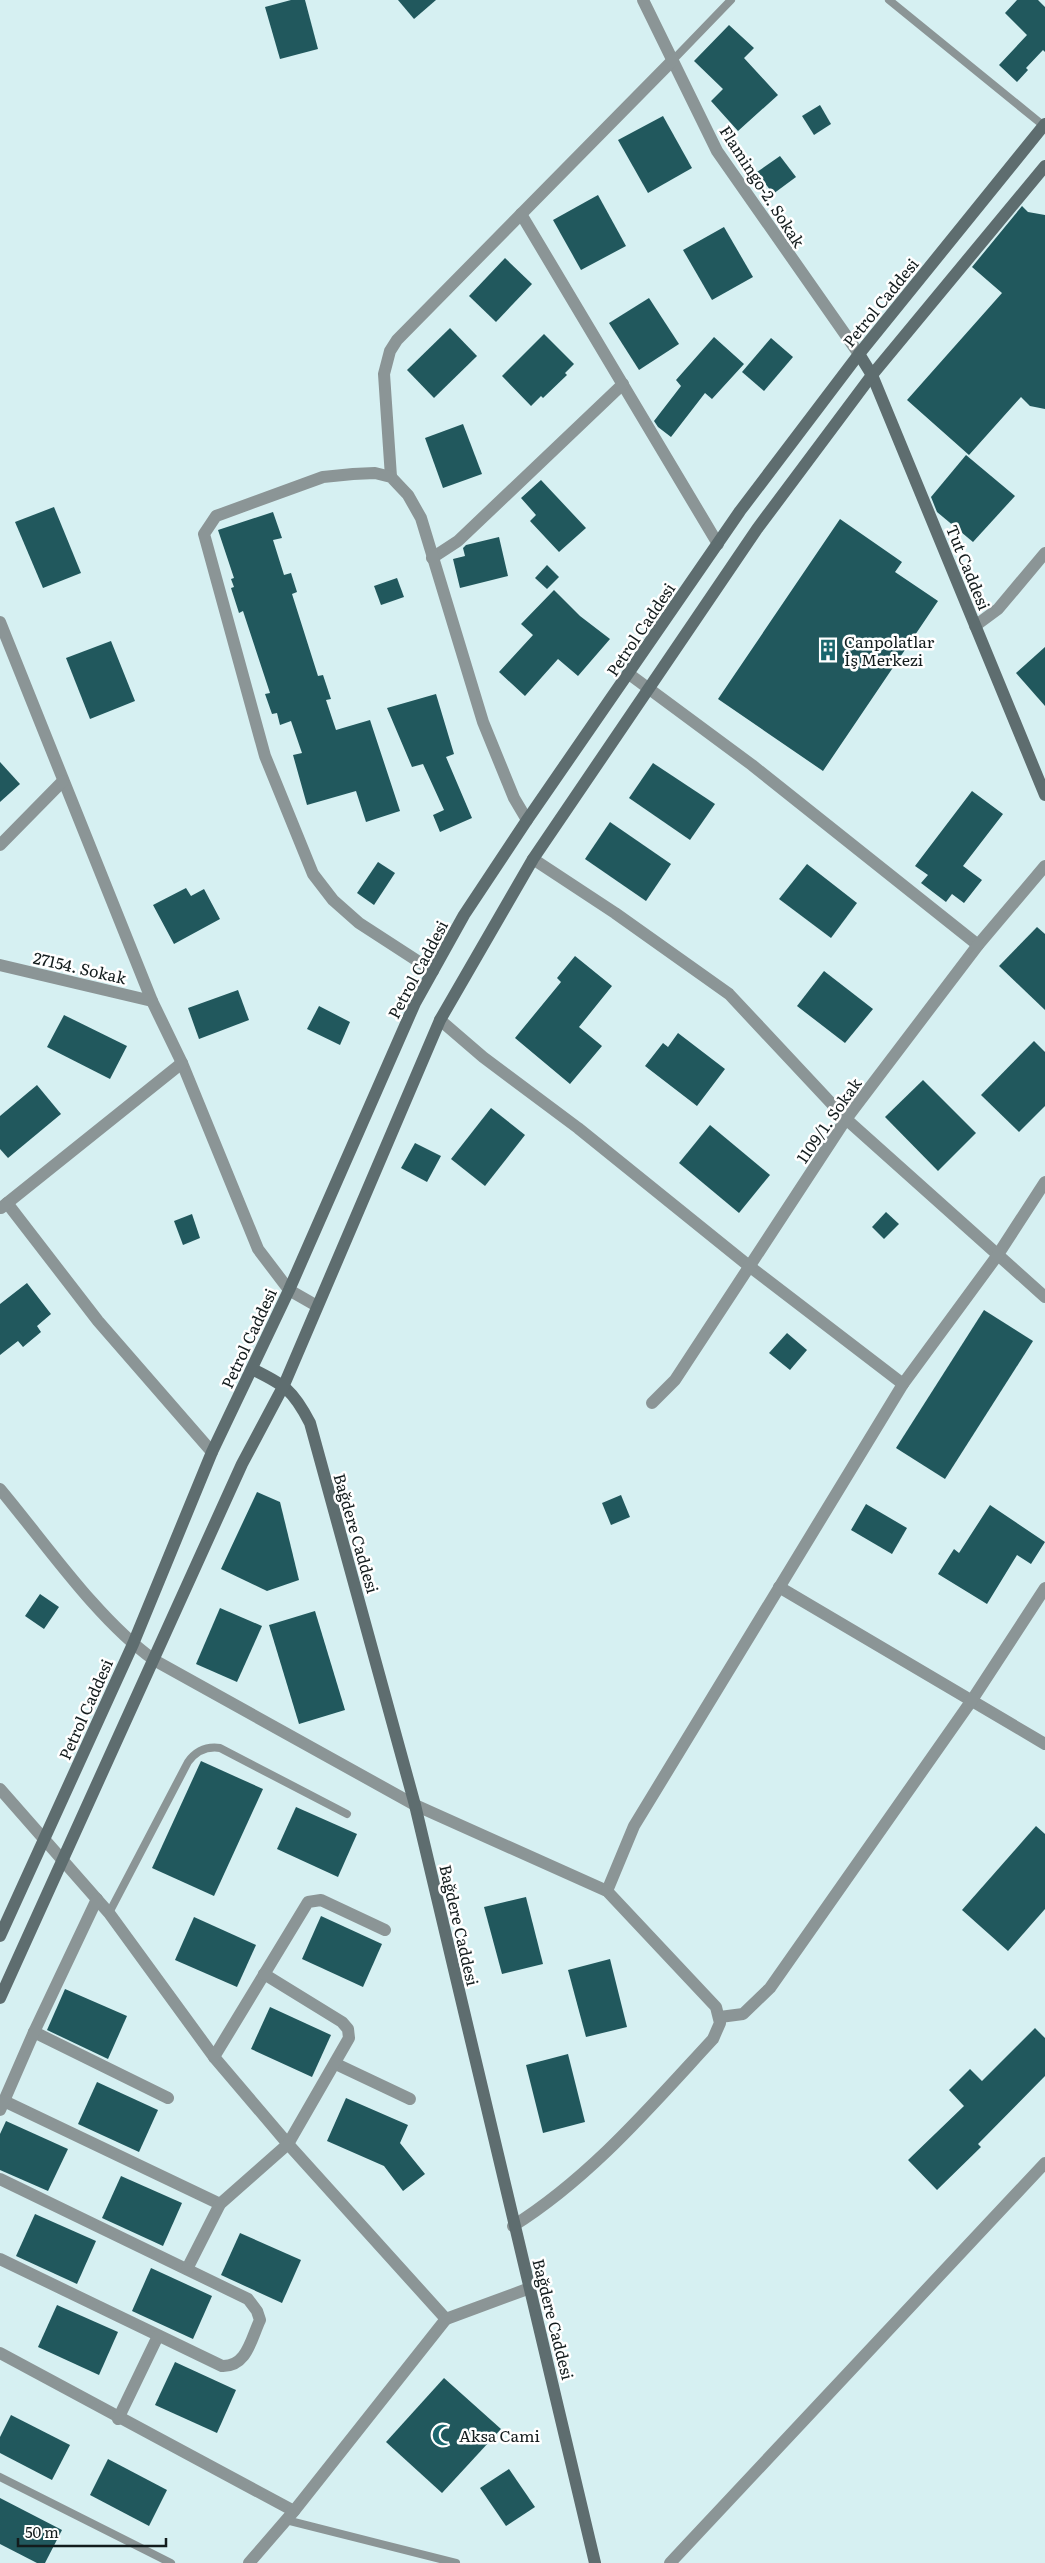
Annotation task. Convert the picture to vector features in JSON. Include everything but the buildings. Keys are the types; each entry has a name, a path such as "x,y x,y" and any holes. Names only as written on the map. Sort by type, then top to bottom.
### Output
{"main road":[{"name":"Petrol Caddesi","path":"0,1936 133,1644 212,1452 289,1290 415,1003 464,915 527,820 718,544 859,354 1044,125"},
{"path":"0,1998 242,1464 284,1385 440,1020 533,859 757,529 872,375 1045,166"},
{"name":"Tut Caddesi","path":"859,354 872,375 1045,795"},
{"name":"Bağdere Caddesi","path":"252,1369 284,1385 298,1402 310,1423 415,1805 513,2226 530,2288 595,2563"},
{"name":"Bağdere Caddesi","path":"585,2518 604,2563"}],"street":[{"name":"Flamingo-2. Sokak","path":"643,0 717,151 859,354"},
{"path":"391,477 384,384 385,364 397,340 673,60"},
{"path":"522,214 718,544"},
{"path":"432,558 458,541 623,384"},
{"path":"433,971 359,923 333,900 313,874 265,756 204,534 216,516 322,477 375,473 391,477 408,495 421,518 483,722 514,798 527,820"},
{"path":"975,626 998,609 1045,553"},
{"path":"0,622 152,1001 182,1062 258,1249 289,1290 317,1306"},
{"path":"629,674 752,765 978,945"},
{"path":"0,844 63,781"},
{"path":"533,859 615,913 729,994 846,1118 997,1256 1045,1297"},
{"name":"1109/1. Sokak","path":"652,1403 674,1380 846,1118 978,945 1045,866"},
{"name":"27154. Sokak","path":"0,965 152,1001"},
{"path":"440,1020 483,1057 578,1128 749,1266 903,1384"},
{"path":"182,1062 3,1206 98,1321 212,1452"},
{"path":"607,1891 634,1826 903,1384 997,1256 1045,1182"},
{"path":"0,1489 99,1608 133,1644 154,1660 415,1805 607,1891 716,2006 720,2017 719,2029 713,2039 633,2125 550,2202 513,2226"},
{"path":"780,1587 1045,1744"},
{"path":"720,2017 743,2014 770,1988 972,1700 1045,1588"},
{"path":"0,1789 109,1913 214,2057 288,2144 446,2319"},
{"path":"97,1899 34,2032 2,2105 220,2204"},
{"path":"214,2057 305,1905 312,1900 321,1900 385,1930"},
{"path":"187,2269 220,2204 288,2144 336,2064 349,2038 346,2026 264,1974"},
{"path":"34,2032 168,2098"},
{"path":"336,2064 410,2099"},
{"path":"670,2563 1045,2163"},
{"path":"0,2179 248,2299 257,2311 260,2320 242,2360 235,2365 222,2366 0,2259"},
{"path":"249,2563 290,2516 446,2319 530,2288"},
{"path":"118,2419 158,2336"},
{"path":"0,2353 290,2516"}],"lane":[{"path":"673,60 731,0"},
{"path":"889,0 1044,125"},
{"path":"109,1913 188,1762 205,1748 220,1748 347,1814"},
{"path":"0,2477 171,2563"},
{"path":"290,2516 456,2563"}],"place":[{"name":"Canpolatlar İş Merkezi","path":"828,650"},
{"name":"Aksa Cami","path":"443,2435"}]}
